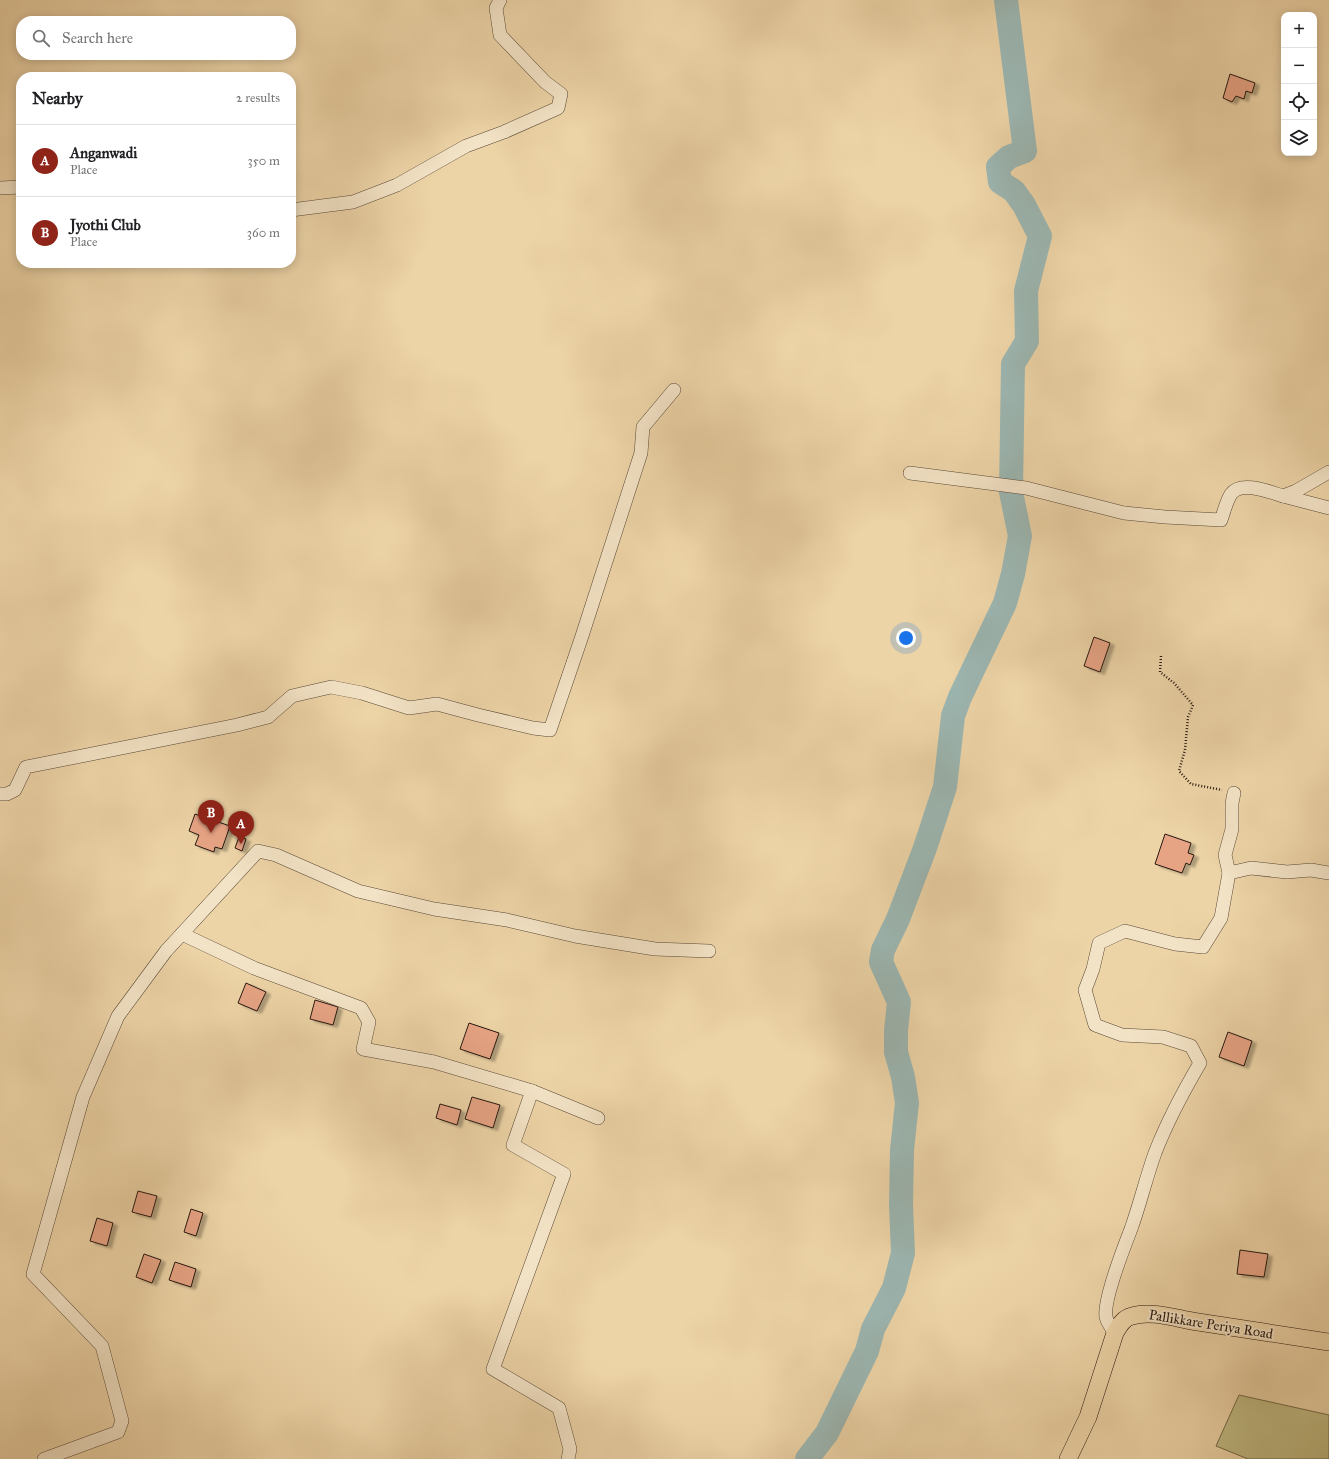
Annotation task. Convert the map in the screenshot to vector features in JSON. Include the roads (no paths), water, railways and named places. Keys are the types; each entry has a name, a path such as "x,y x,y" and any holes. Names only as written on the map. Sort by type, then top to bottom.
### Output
{"main road":[{"name":"Pallikkare Periya Road","path":"1068,1459 1088,1417 1115,1333 1120,1324 1130,1316 1144,1314 1163,1315 1197,1322 1329,1342"}],"street":[{"path":"296,209 353,202 390,188 466,146 504,132 558,108 560,94 545,82 500,35 496,8 500,0"},
{"path":"0,188 16,187"},
{"path":"0,794 7,794 15,790 26,766 222,728 268,717 292,696 332,687 362,693 409,708 438,704 533,728 550,730 641,453 643,427 674,390"},
{"path":"1283,496 1296,491 1329,472"},
{"path":"910,473 1026,488 1124,512 1165,517 1221,520 1232,493 1243,487 1263,489 1329,508"},
{"path":"1115,1333 1106,1317 1108,1302 1116,1271 1140,1203 1155,1154 1179,1098 1200,1063 1191,1046 1163,1036 1122,1035 1095,1025 1085,990 1093,969 1099,943 1125,931 1175,944 1203,947 1221,918 1229,873 1225,855 1232,829 1232,803 1234,793"},
{"path":"44,1459 118,1432 122,1421 102,1346 33,1274 83,1097 118,1016 166,951 258,851 276,855 358,890 434,908 507,920 575,936 655,949 709,951"},
{"path":"1229,873 1252,868 1287,872 1311,870 1329,873"},
{"path":"182,934 254,968 361,1008 369,1022 363,1049 434,1062 532,1091 598,1118"},
{"path":"532,1091 514,1145 564,1174 493,1369 559,1408 570,1449 568,1459"}],"waterway":[{"path":"807,1459 827,1433 867,1351 873,1329 894,1288 903,1253 901,1205 902,1150 907,1103 903,1077 896,1052 896,1030 899,1002 881,962 883,950 898,919 925,848 945,787 953,716 960,697 1005,603 1013,574 1020,536 1011,492 1013,364 1027,341 1026,291 1040,236 1024,205 1014,191 1000,182 998,167 1009,157 1025,151 1006,0"}],"place":[{"name":"Jyothi Club","path":"211,833"},
{"name":"Anganwadi","path":"241,844"}]}
